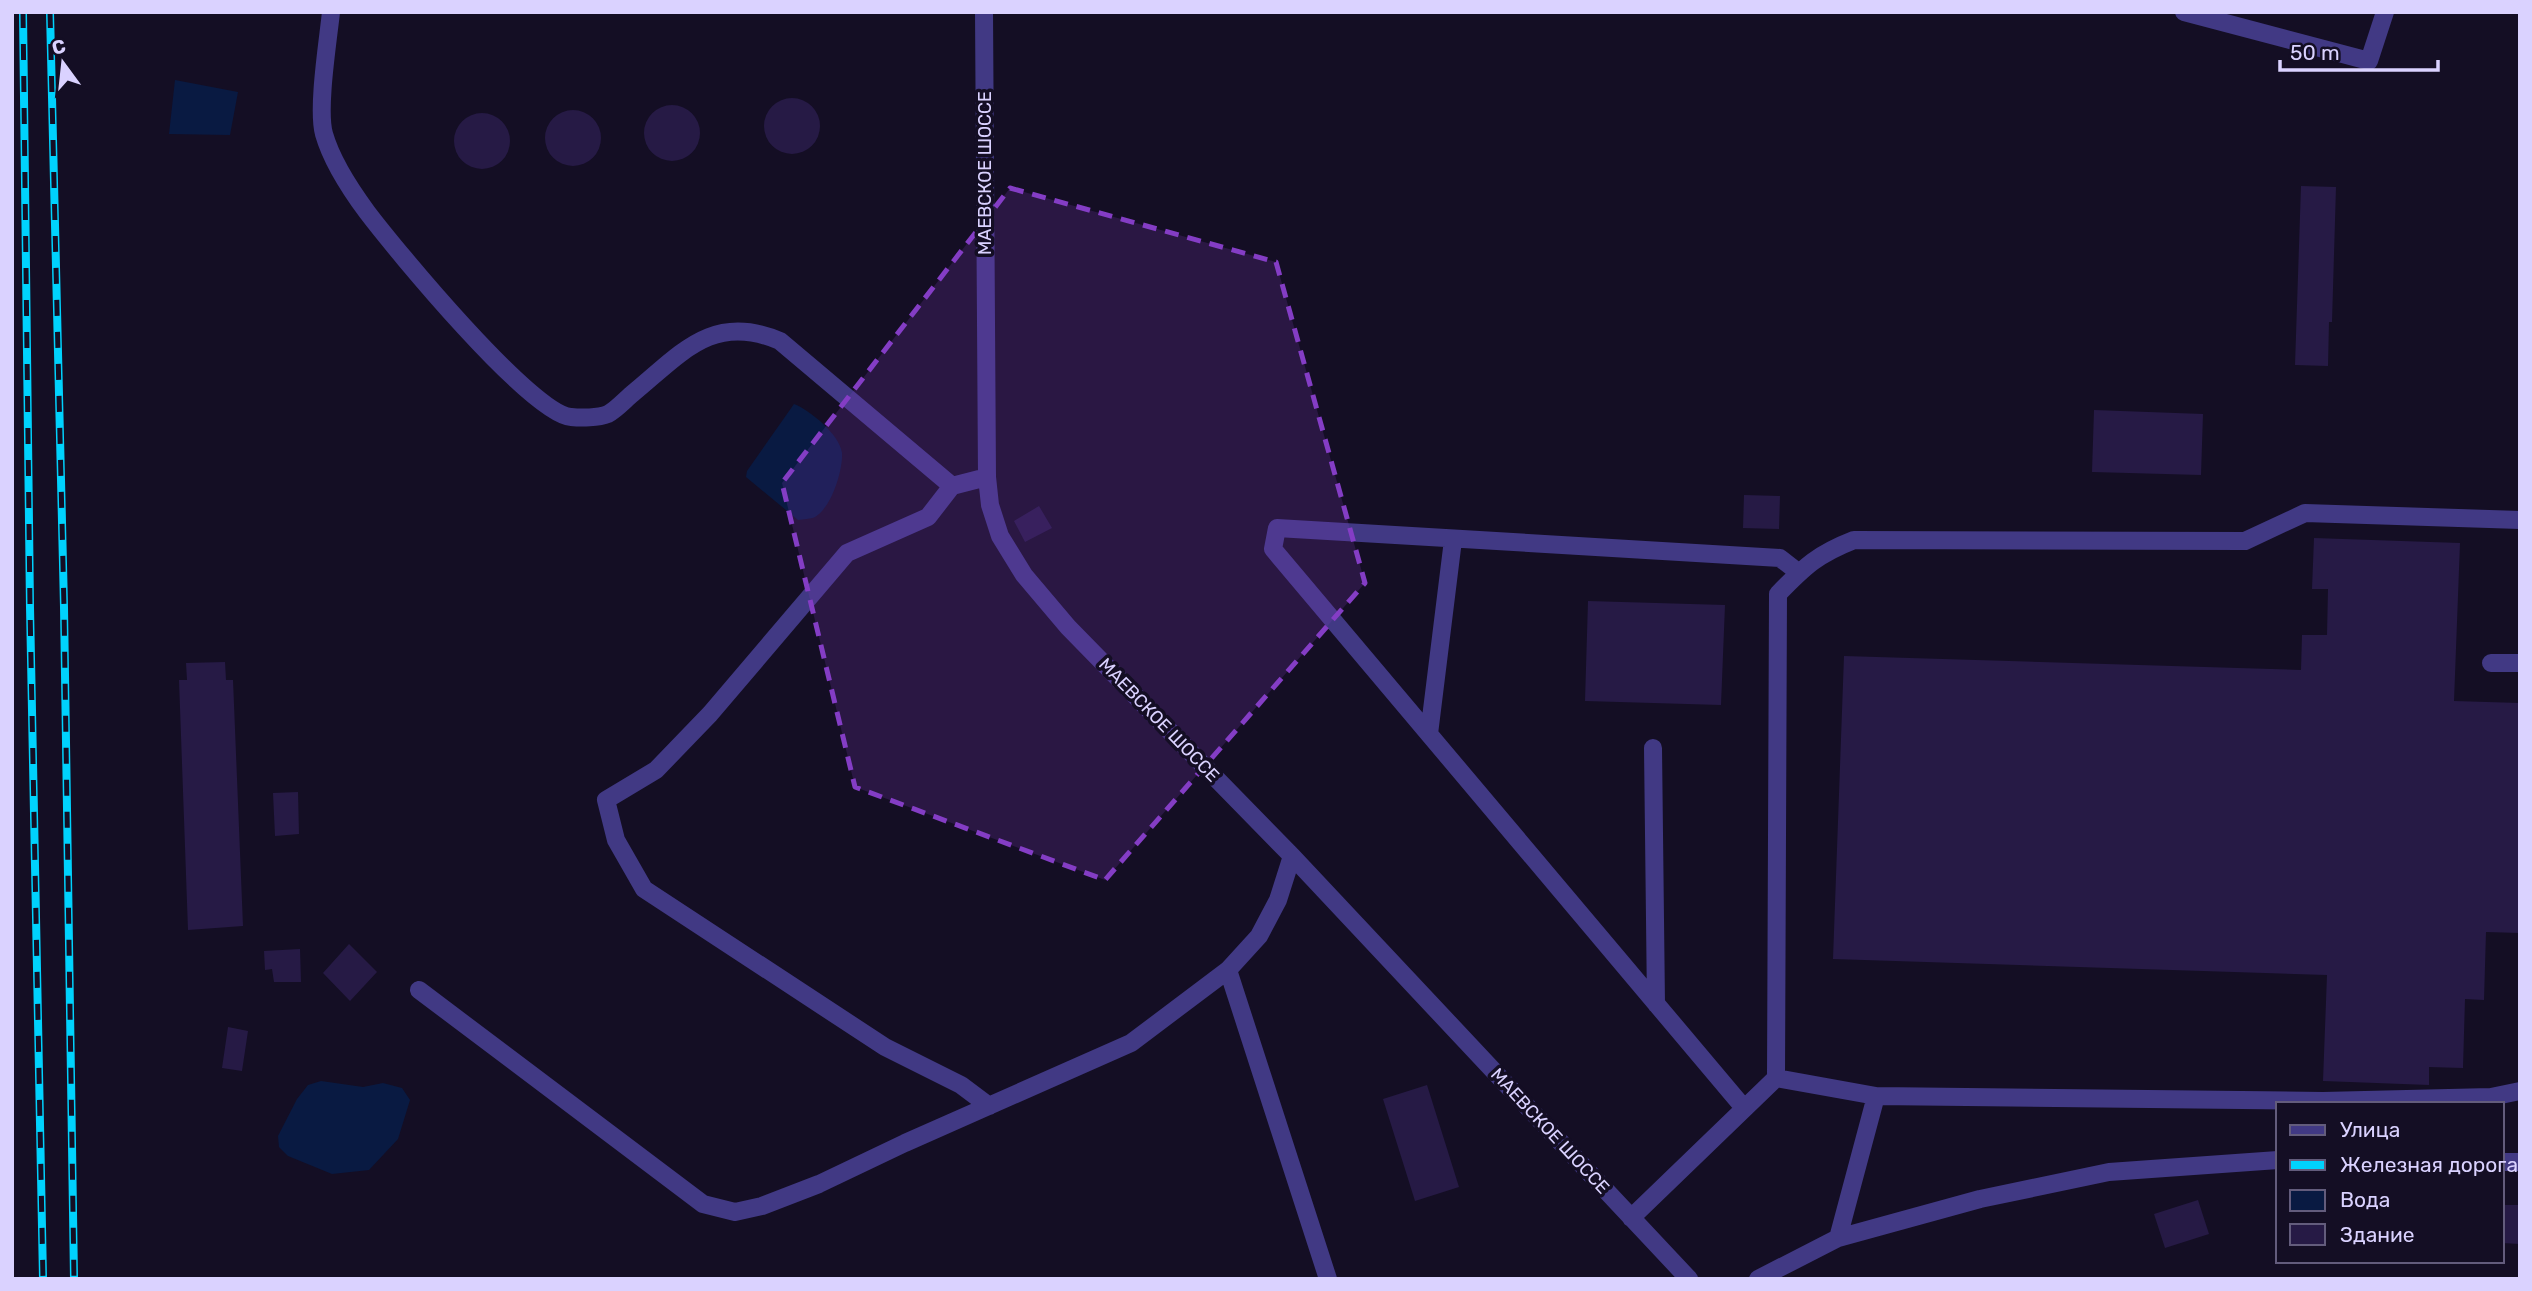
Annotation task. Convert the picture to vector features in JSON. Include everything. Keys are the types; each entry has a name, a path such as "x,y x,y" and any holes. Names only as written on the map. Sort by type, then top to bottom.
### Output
{"street":[{"path":"331,12 322,105 323,132 339,169 366,211 415,271 482,346 550,407 568,417 608,414 674,357 705,337 734,330 760,333 780,341 952,486"},
{"name":"МАЕВСКОЕ ШОССЕ","path":"984,12 986,477 990,505 1000,536 1024,575 1068,627 1292,856 1689,1279"},
{"path":"2184,12 2369,61 2385,12"},
{"path":"986,477 952,486 928,517 848,553 710,714 656,770 606,800 616,840 644,889 885,1047 961,1085 989,1105"},
{"path":"1632,1218 1776,1078 1778,594 1798,572 1824,552 1854,540 2245,541 2305,513 2520,520"},
{"path":"1744,1108 1273,548 1277,528 1780,558 1798,572"},
{"path":"1429,734 1453,540"},
{"path":"2491,663 2520,663"},
{"path":"1653,748 1656,1004"},
{"path":"419,990 703,1204 735,1212 762,1206 820,1184 989,1105 1131,1043 1228,971 1259,936 1278,900 1292,856"},
{"path":"1228,971 1328,1279"},
{"path":"1776,1078 1876,1096 2323,1101 2491,1097 2520,1091"},
{"path":"1838,1238 1876,1096"},
{"path":"1758,1279 1838,1238 1980,1199 2109,1172 2276,1160"}],"highlighted area":[{"path":"1010,188 1276,262 1365,583 1105,880 855,787 782,483"}],"water":[{"path":"175,80 238,92 230,135 169,134"},
{"path":"794,404 823,424 836,439 842,453 838,479 826,506 815,517 798,520 746,477 747,471"},
{"path":"321,1081 363,1087 383,1083 402,1088 410,1100 398,1139 369,1170 332,1174 288,1156 279,1147 278,1136 297,1099 308,1085"}],"building":[{"path":"792,98 803,100 812,106 818,115 818,137 812,146 803,152 792,154 781,152 772,146 766,137 764,126 766,115 772,106 781,100"},
{"path":"672,105 683,107 692,113 698,122 698,144 692,153 683,159 672,161 661,159 652,153 646,144 644,133 646,122 652,113 661,107"},
{"path":"573,110 584,112 593,118 599,127 599,149 593,158 584,164 573,166 562,164 553,158 547,149 545,138 547,127 553,118 562,112"},
{"path":"482,113 493,115 502,121 508,130 508,152 502,161 493,167 482,169 471,167 462,161 456,152 454,141 456,130 462,121 471,115"},
{"path":"2301,186 2336,187 2328,366 2295,365"},
{"path":"2094,410 2203,414 2201,475 2092,472"},
{"path":"1744,495 1780,496 1779,529 1743,528"},
{"path":"1039,506 1052,528 1025,542 1014,521"},
{"path":"2314,538 2460,543 2454,701 2520,703 2520,933 2486,932 2484,1000 2465,999 2463,1068 2429,1067 2429,1085 2323,1081 2327,975 1833,959 1844,656 2301,670 2302,635 2327,635 2328,589 2312,589"},
{"path":"1588,601 1725,605 1721,705 1585,701"},
{"path":"225,662 226,680 233,680 243,926 188,930 179,680 187,680 186,663"},
{"path":"298,792 299,834 275,836 273,793"},
{"path":"349,944 377,972 350,1001 323,973"},
{"path":"300,949 301,982 274,982 272,969 265,970 264,951"},
{"path":"228,1027 248,1031 242,1071 222,1068"},
{"path":"1427,1085 1459,1187 1415,1201 1383,1099"},
{"path":"2198,1200 2209,1234 2165,1248 2154,1214"},
{"path":"2504,1205 2520,1205 2520,1244 2504,1243"}],"railway":[{"path":"23,12 30,607 43,1279"},
{"path":"50,12 64,607 74,1279"}]}
